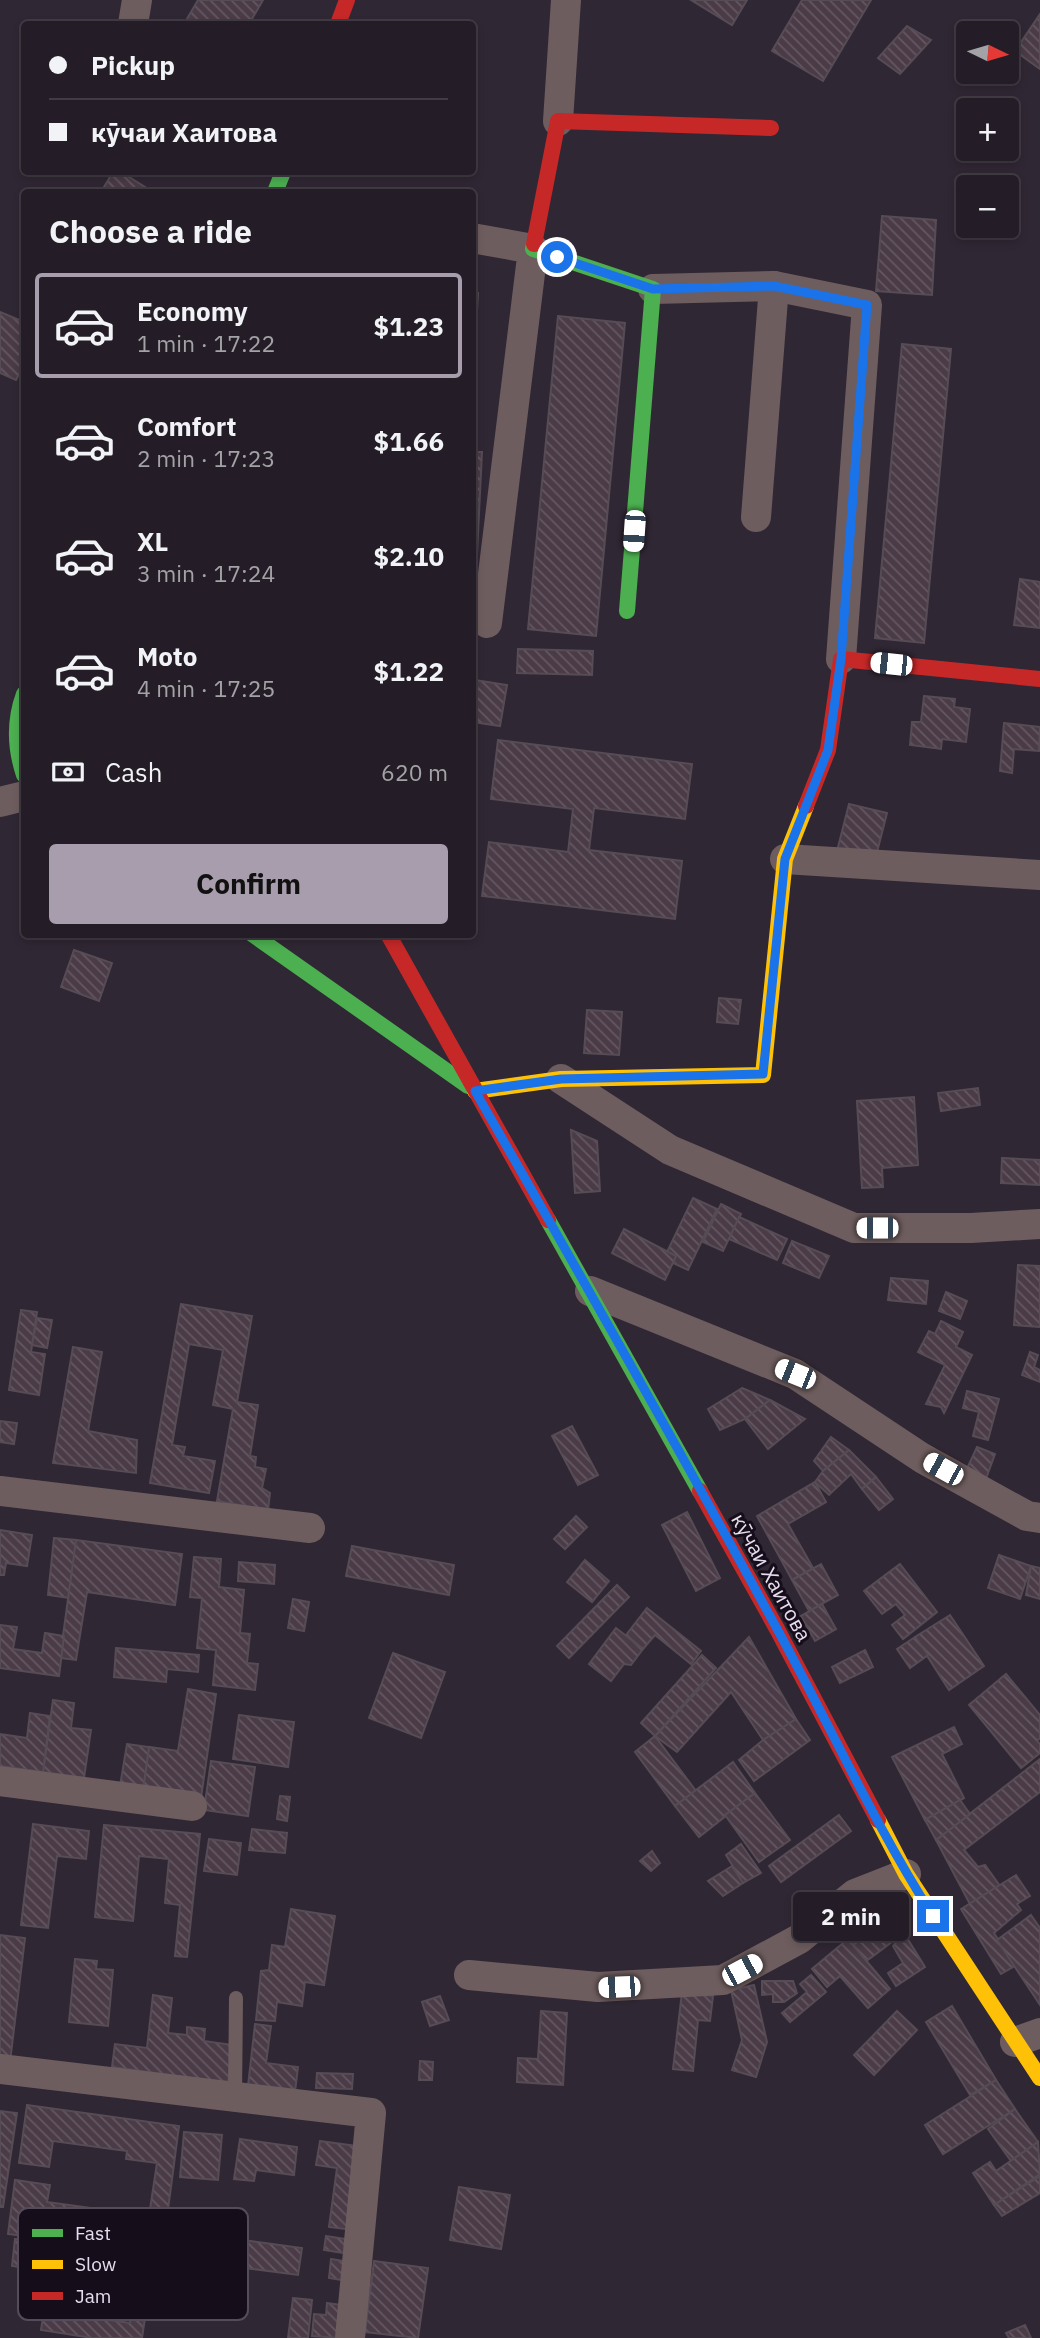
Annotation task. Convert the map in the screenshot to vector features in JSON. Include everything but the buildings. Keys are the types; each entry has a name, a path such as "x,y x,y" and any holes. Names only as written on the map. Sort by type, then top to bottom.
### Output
{"main road":[{"path":"339,21 347,0"},
{"path":"627,611 653,289 533,249 558,121 771,128"},
{"path":"258,938 475,1091 561,1079 763,1074 785,859 828,750 841,659 1040,679"},
{"path":"21,701 8,731 21,768"},
{"name":"кӯчаи Хаитова","path":"390,938 777,1629 906,1874 1028,2037 1040,2078"}],"street":[{"path":"133,21 136,0"},
{"path":"558,121 566,0"},
{"path":"476,240 533,249 486,623"},
{"path":"653,289 774,286 867,305 841,659"},
{"path":"756,517 774,286"},
{"path":"0,802 21,797"},
{"path":"785,859 1040,875"},
{"path":"561,1079 670,1150 854,1228 971,1228 1040,1224"},
{"path":"590,1291 795,1374 922,1458 1027,1516 1040,1518"},
{"path":"0,1492 310,1528"},
{"path":"0,1781 192,1806"},
{"path":"469,1975 598,1987 723,1980 799,1939 855,1894 906,1874"},
{"path":"0,2069 371,2113 350,2338"}],"lane":[{"path":"235,2098 236,1997"}],"traffic: fast":[{"path":"276,189 282,175"},
{"path":"534,244 533,249 653,289 627,611"},
{"path":"21,706 17,734 21,763"},
{"path":"258,938 468,1086"},
{"path":"548,1220 700,1491"}],"traffic: slow":[{"path":"475,1091 561,1079 763,1075 785,859 806,806"},
{"path":"878,1820 906,1874 1040,2078"}],"traffic: jam":[{"path":"339,21 347,0"},
{"path":"534,244 558,121 771,128"},
{"path":"806,806 828,750 841,659 1040,679"},
{"path":"390,938 548,1220"},
{"path":"700,1491 878,1820"}],"route":[{"path":"557,257 653,289 774,286 867,305 841,659 828,750 785,859 763,1074 561,1079 475,1091 777,1629 906,1874 933,1916"}]}
